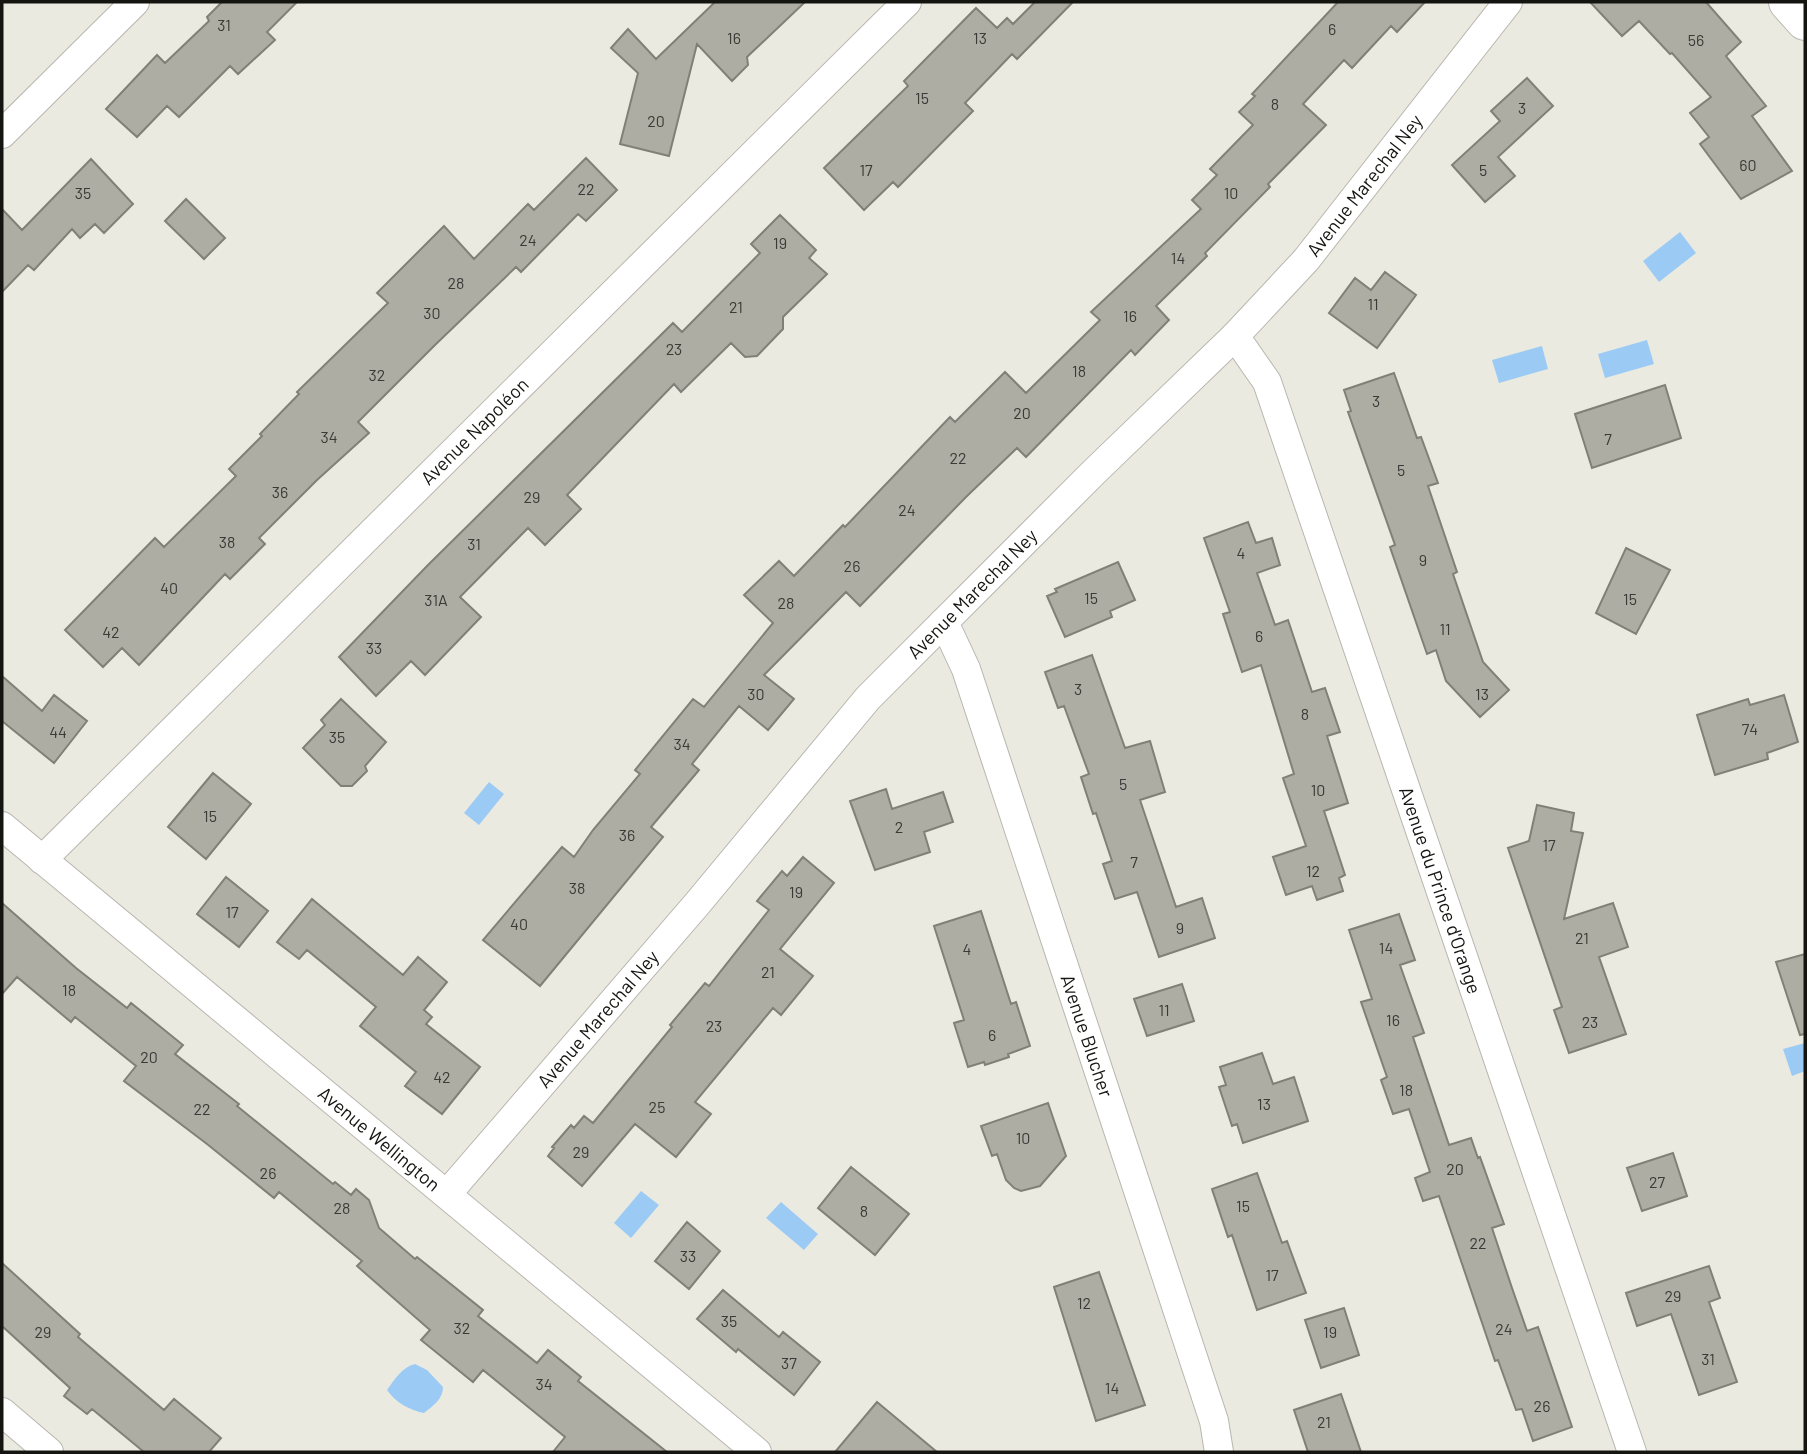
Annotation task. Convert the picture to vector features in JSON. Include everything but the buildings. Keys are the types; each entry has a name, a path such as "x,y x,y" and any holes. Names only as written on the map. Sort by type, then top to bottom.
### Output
{"street":[{"path":"2,134 135,2"},
{"name":"Avenue Napoléon","path":"42,860 907,2"},
{"name":"Avenue Marechal Ney","path":"447,1195 697,904 868,698 1236,336 1306,260 1508,2"},
{"path":"1788,2 1805,21"},
{"name":"Avenue du Prince d'Orange","path":"1236,336 1267,382 1632,1452"},
{"name":"Avenue Blucher","path":"944,622 966,669 1214,1421 1219,1452"},
{"name":"Avenue Wellington","path":"2,826 757,1452"},
{"path":"2,1412 50,1452"}],"water":[{"path":"1680,232 1696,253 1659,282 1643,261"},
{"path":"1647,340 1654,364 1605,378 1598,354"},
{"path":"1542,346 1548,369 1499,383 1492,360"},
{"path":"489,782 504,794 479,825 464,813"},
{"path":"1805,1043 1805,1071 1792,1076 1783,1049"},
{"path":"641,1191 659,1205 631,1238 614,1223"},
{"path":"781,1202 818,1234 804,1250 766,1218"},
{"path":"415,1364 427,1370 443,1387 439,1399 424,1413 403,1405 387,1390 402,1371"}]}
